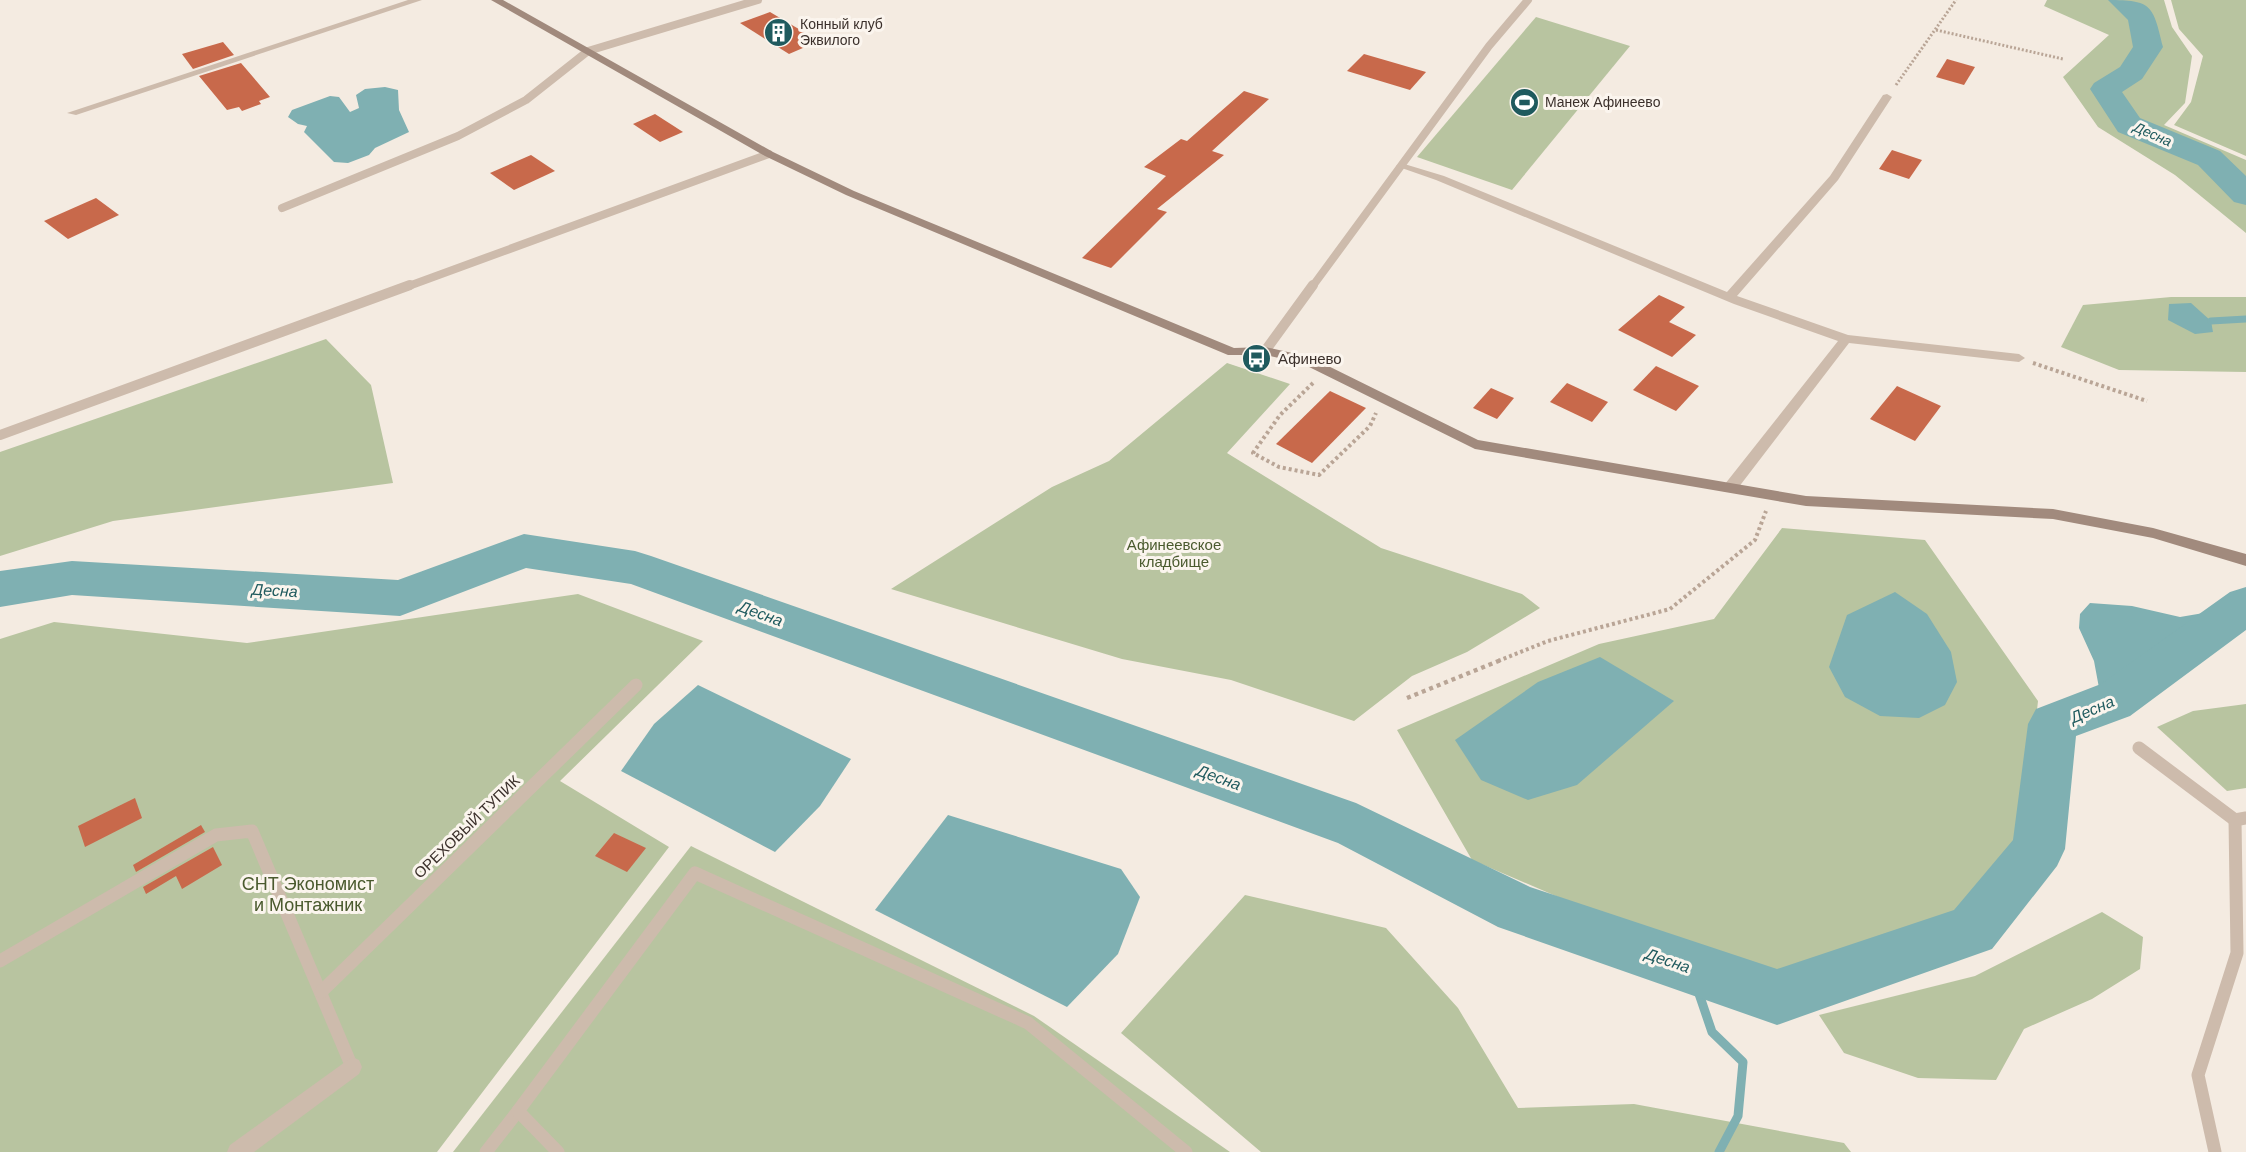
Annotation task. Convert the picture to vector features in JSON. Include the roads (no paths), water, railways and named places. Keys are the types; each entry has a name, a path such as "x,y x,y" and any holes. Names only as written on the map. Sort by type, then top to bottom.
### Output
{"street":[{"path":"72,112 417,0"},
{"path":"496,0 769,154 850,193 1233,352 1265,351 1305,360 1475,444 1806,501 2053,514 2153,533 2246,560"},
{"path":"1729,297 1834,178 1887,98"},
{"path":"1401,166 1440,178 1729,297 1846,339 2019,358"},
{"path":"1730,488 1846,339"},
{"path":"237,1152 352,1067"}],"lane":[{"path":"282,208 458,136 526,100 588,51 758,0"},
{"path":"1265,351 1489,46 1528,0"},
{"path":"0,435 769,154"},
{"name":"ОРЕХОВЫЙ ТУПИК","path":"321,993 636,685"},
{"path":"2139,748 2240,819 2236,953 2198,1075 2215,1152"},
{"path":"0,961 216,835 252,831 352,1067"},
{"path":"486,1152 695,873 1028,1023 1186,1152"},
{"path":"518,1112 558,1152"}],"water":[{"path":"385,87 398,90 399,110 409,132 375,148 369,155 348,163 334,162 304,132 307,126 298,124 288,117 292,110 330,96 339,97 350,112 359,108 356,95 365,89"},
{"path":"2191,303 2211,321 2213,332 2195,334 2168,320 2169,304"},
{"path":"1895,592 1927,614 1951,652 1957,682 1945,705 1919,718 1880,716 1845,697 1829,667 1847,615"},
{"path":"2090,603 2132,606 2180,617 2245,606 2113,702 2102,704 2094,661 2079,628 2080,614"},
{"path":"1600,657 1674,701 1577,785 1528,800 1481,780 1455,740 1538,682"},
{"path":"698,685 851,759 820,806 775,852 621,771 654,724"},
{"path":"948,815 1121,869 1140,897 1118,954 1067,1007 875,910"}],"waterway":[{"name":"Десна","path":"2122,0 2142,17 2148,47 2131,73 2105,89 2129,125 2209,158 2246,195"},
{"path":"2211,321 2246,319"},
{"name":"Десна","path":"0,589 72,578 400,598 524,551 635,568 1356,826 1517,909 1777,997 1972,930 2038,849 2053,724 2102,704 2113,702 2246,605"},
{"path":"1695,969 1696,985 1712,1032 1743,1062 1738,1116 1719,1152"}],"place":[{"name":"Конный клуб Эквилого","path":"779,32"},
{"name":"Манеж Афинеево","path":"1524,102"},
{"name":"Афинево","path":"1257,359"}],"park label":[{"name":"Афинеевское кладбище","path":"1174,554"},
{"name":"СНТ Экономист и Монтажник","path":"308,894"}]}
